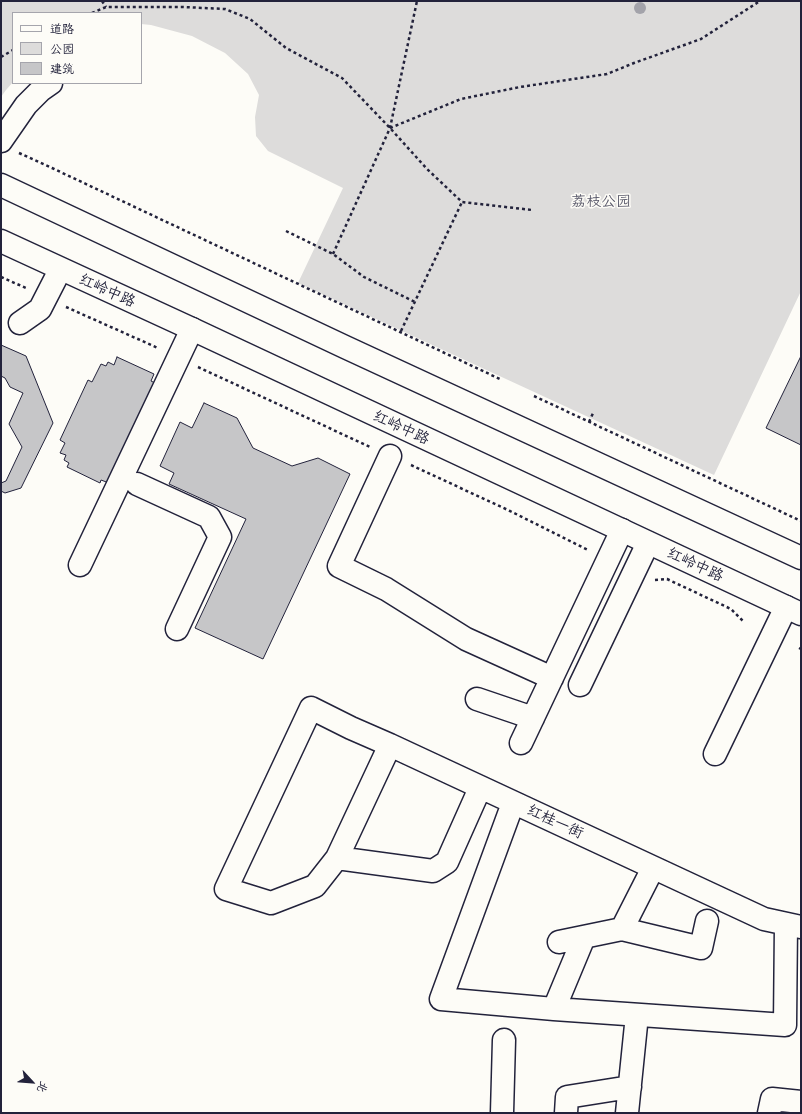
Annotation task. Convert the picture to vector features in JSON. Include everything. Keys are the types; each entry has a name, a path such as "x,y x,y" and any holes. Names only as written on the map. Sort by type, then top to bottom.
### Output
{"street":[{"path":"9,146 26,105 41,90 50,84"},
{"path":"1,185 352,350 801,558"},
{"name":"红岭中路","path":"1,242 192,329 793,611"},
{"path":"20,322 40,310 60,270"},
{"path":"80,565 192,329"},
{"path":"390,456 339,566 386,589 466,639 552,678"},
{"path":"369,474 390,456"},
{"path":"137,484 209,517 220,537 177,629"},
{"path":"521,743 622,530"},
{"path":"580,685 648,543"},
{"path":"715,754 793,611"},
{"path":"477,699 532,718"},
{"name":"红桂一街","path":"337,858 314,886 271,903 226,889 311,708 351,728 764,919 794,925"},
{"path":"390,745 337,858 433,871 447,862 480,788"},
{"path":"513,803 441,998 554,1009 785,1025 794,925"},
{"path":"622,929 653,868"},
{"path":"559,942 622,929 701,948 707,921"},
{"path":"554,1009 584,937"},
{"path":"627,1113 637,1015"},
{"path":"502,1113 504,1040"},
{"path":"566,1113 567,1097 630,1087"},
{"path":"769,1113 772,1099 801,1102"}],"path":[{"path":"102,1 106,8"},
{"path":"332,254 390,128 417,1"},
{"path":"390,128 461,99 520,87 607,74 701,39 760,1"},
{"path":"95,12 106,8 183,7 224,9 250,19 286,48 342,78 427,169 462,202 532,210"},
{"path":"1,57 12,51"},
{"path":"9,146 502,380"},
{"path":"401,331 462,202"},
{"path":"286,231 332,254 364,277 414,302"},
{"path":"1,277 30,290"},
{"path":"60,304 160,350"},
{"path":"198,366 510,511 588,550"},
{"path":"534,396 801,521"},
{"path":"589,422 594,411"},
{"path":"651,580 667,579 730,609 743,621"}],"green space":[{"name":"荔枝公园","path":"1,1 801,1 801,291 714,475 298,283 343,188 268,151 256,136 255,117 259,95 248,74 225,53 192,36 151,25 142,24 142,12 12,12 12,83 1,97"}],"building":[{"path":"1,345 26,356 53,423 21,488 5,493 1,491"},
{"path":"801,356 801,445 766,428"},
{"path":"117,357 154,374 151,381 157,384 109,483 101,480 100,483 67,467 69,463 64,460 66,455 60,453 65,443 60,440 88,380 92,382 101,364 106,366 108,362 114,365"},
{"path":"1,376 5,378 10,387 23,393 9,424 22,447 6,481 1,483"},
{"path":"204,403 237,418 253,448 292,466 318,458 350,474 263,659 195,628 246,519 169,484 174,473 160,466 180,422 192,428"}]}
